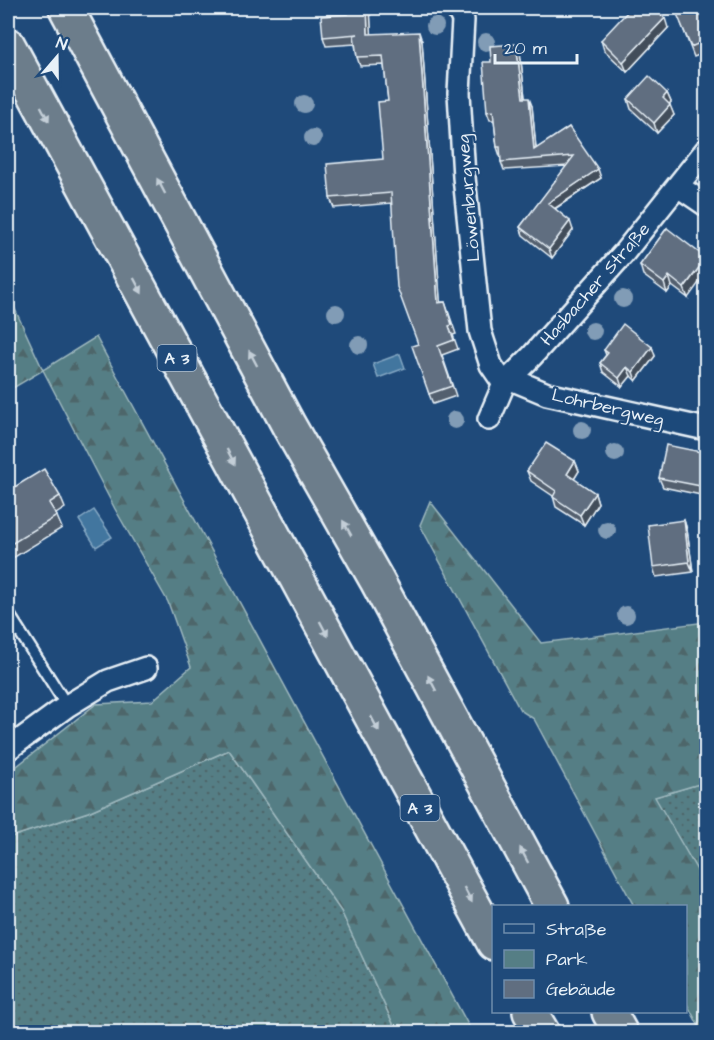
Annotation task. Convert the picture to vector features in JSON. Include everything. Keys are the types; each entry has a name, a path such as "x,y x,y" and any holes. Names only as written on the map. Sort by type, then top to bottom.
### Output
{"highway":[{"path":"66,8 289,426 376,579 551,905"},
{"name":"A 3","path":"8,45 492,939"},
{"path":"531,1013 542,1032"},
{"path":"610,1013 620,1032"}],"street":[{"name":"Löwenburgweg","path":"464,12 459,93 464,177 480,331 490,365 507,381"},
{"name":"Hasbacher Straße","path":"489,419 507,381 623,254 706,150"},
{"path":"678,186 706,204"},
{"name":"Lohrbergweg","path":"507,381 548,394 706,429"},
{"path":"8,749 67,706 108,681 146,668"}],"lane":[{"path":"8,613 67,706"}],"green space":[{"path":"8,294 43,370 8,391"},
{"path":"96,337 472,1032 397,1032 341,911 229,750 88,812 8,838 8,773 96,704 152,701 191,667 168,602 115,509 43,370"},
{"path":"430,501 541,643 706,622 706,782 655,797 706,886 706,1032 702,1032 687,1004 687,905 633,905 534,719 520,710 420,525"},
{"path":"229,750 341,911 397,1032 8,1032 8,838 88,812"},
{"path":"706,782 706,886 654,797"}],"water":[{"path":"400,354 405,368 378,378 373,364"},
{"path":"94,510 112,537 96,547 79,520"}],"building":[{"path":"344,8 367,8 368,34 419,32 438,303 445,302 454,340 438,346 452,386 429,394 412,346 418,344 397,287 391,193 330,198 327,164 383,159 378,102 388,101 383,56 357,57 354,35 358,34 323,37 321,16 348,14"},
{"path":"631,8 654,8 665,18 623,62 601,40"},
{"path":"692,8 706,8 706,40 691,47 677,14"},
{"path":"516,44 523,98 529,98 534,150 569,127 598,169 548,203 570,221 549,249 520,227 574,156 501,162 493,111 487,112 483,62 491,62 490,46"},
{"path":"649,76 667,93 663,98 670,105 654,123 628,99"},
{"path":"667,228 706,258 684,288 669,276 664,283 640,265"},
{"path":"623,324 652,347 633,372 627,367 619,378 600,363 608,353 604,350"},
{"path":"546,443 575,461 567,474 595,493 580,515 553,497 556,491 527,471"},
{"path":"666,445 706,453 706,487 659,478"},
{"path":"44,469 60,496 49,503 57,516 8,546 8,491"},
{"path":"684,520 689,562 653,567 648,525"}]}
